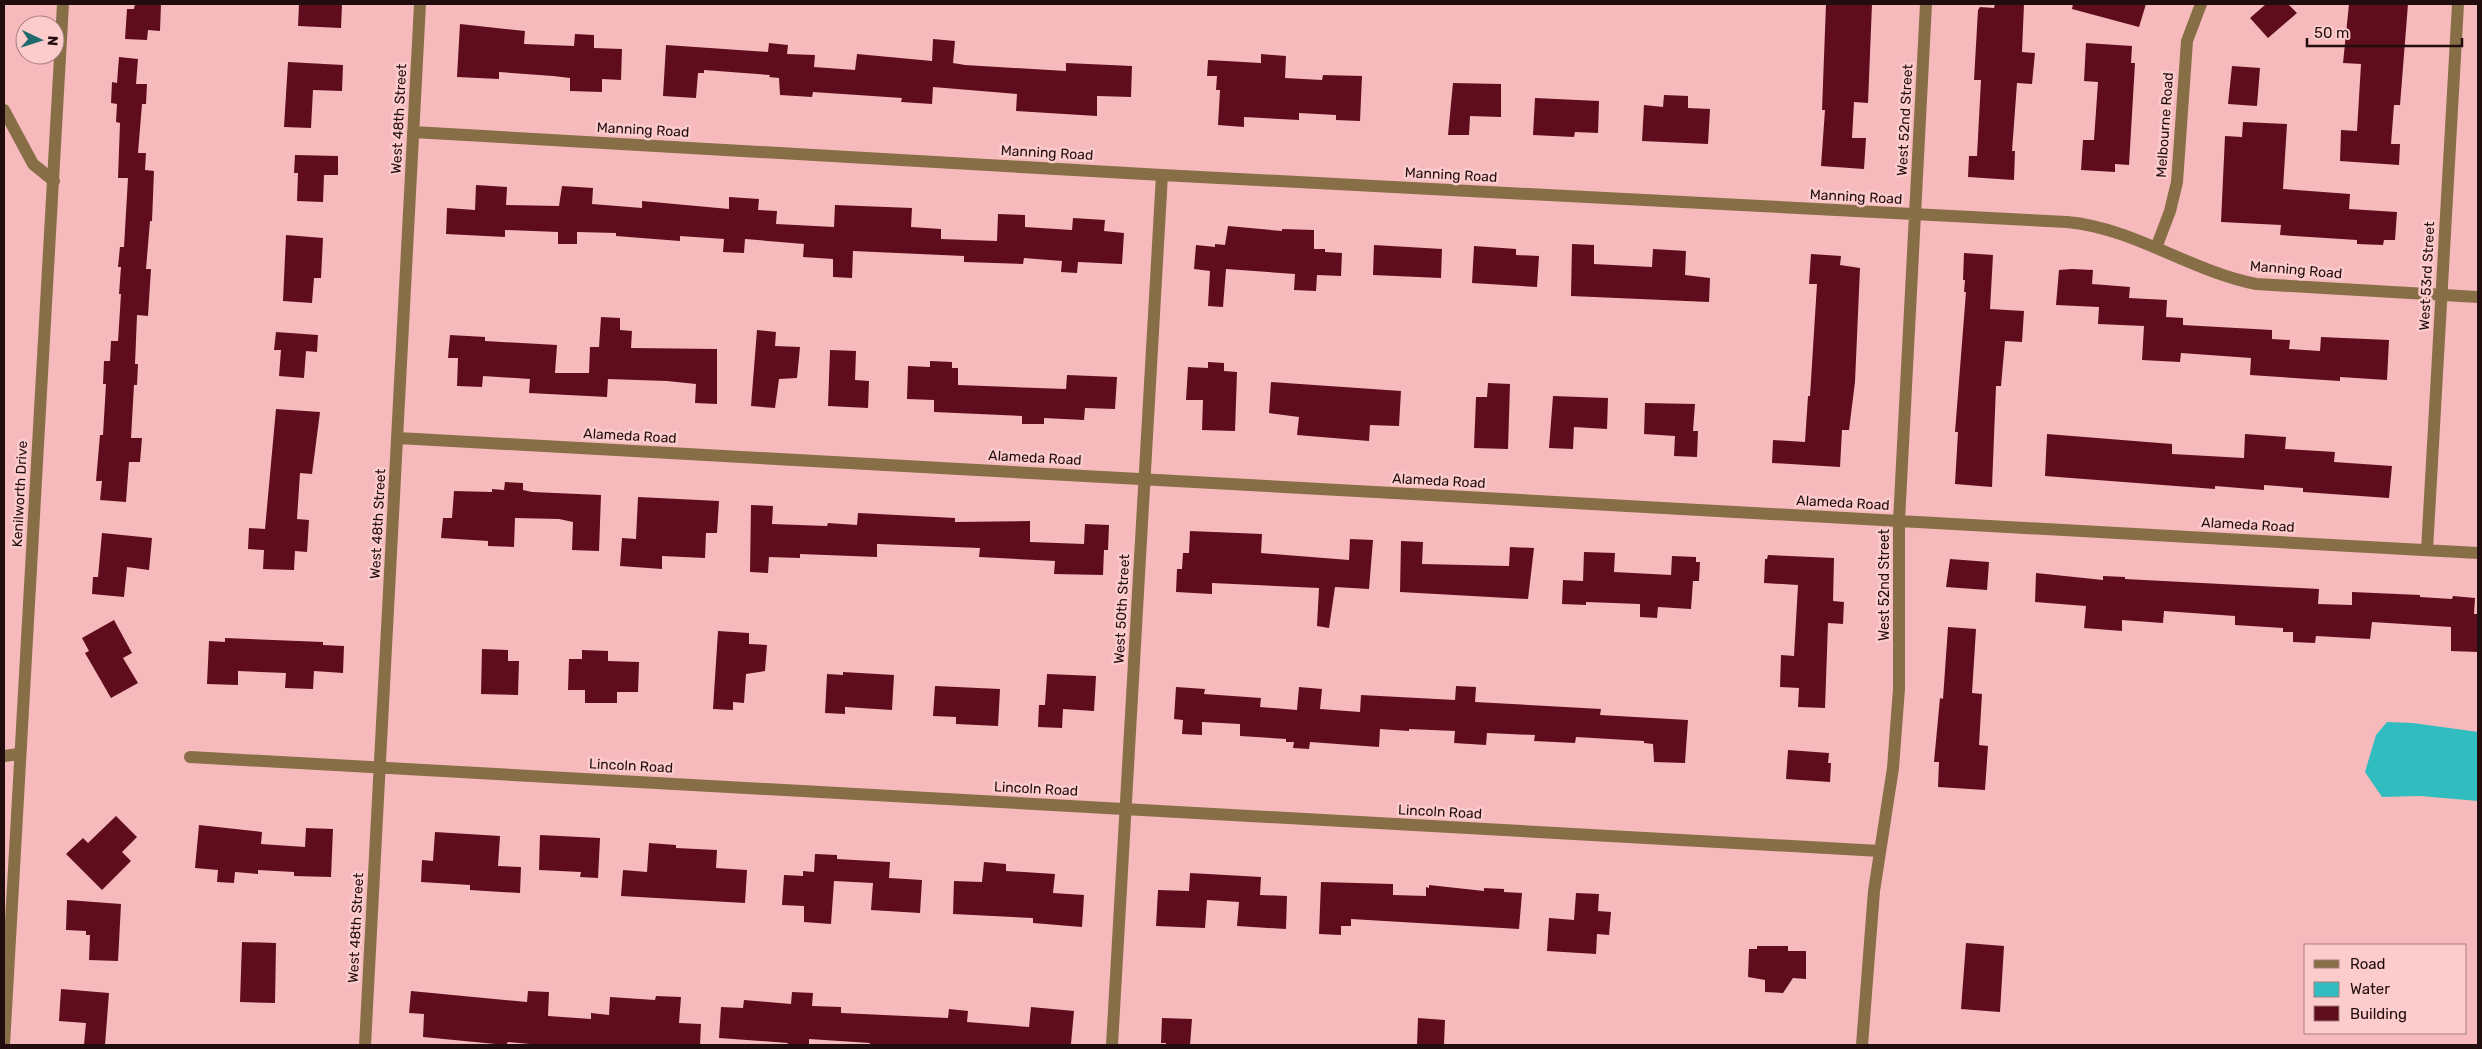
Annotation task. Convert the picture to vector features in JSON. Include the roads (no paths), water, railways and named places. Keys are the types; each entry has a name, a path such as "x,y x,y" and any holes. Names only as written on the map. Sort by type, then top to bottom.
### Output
{"street":[{"name":"Kenilworth Drive","path":"4,1045 63,4"},
{"name":"West 48th Street","path":"364,1045 420,4"},
{"name":"West 52nd Street","path":"1862,1045 1874,890 1894,768 1899,689 1899,521 1926,4"},
{"name":"Melbourne Road","path":"2156,248 2168,218 2177,182 2186,41 2201,4"},
{"name":"West 53rd Street","path":"2427,550 2458,4"},
{"path":"4,110 33,164 54,180"},
{"name":"Manning Road","path":"413,132 1162,175 2076,223 2105,228 2221,274 2256,284 2478,297"},
{"name":"West 50th Street","path":"1112,1045 1162,175"},
{"name":"Alameda Road","path":"398,438 2478,553"},
{"path":"4,756 19,754"},
{"name":"Lincoln Road","path":"190,757 1880,851"}],"water":[{"path":"2387,722 2413,723 2478,732 2478,801 2420,796 2382,797 2365,772 2376,735"}]}
